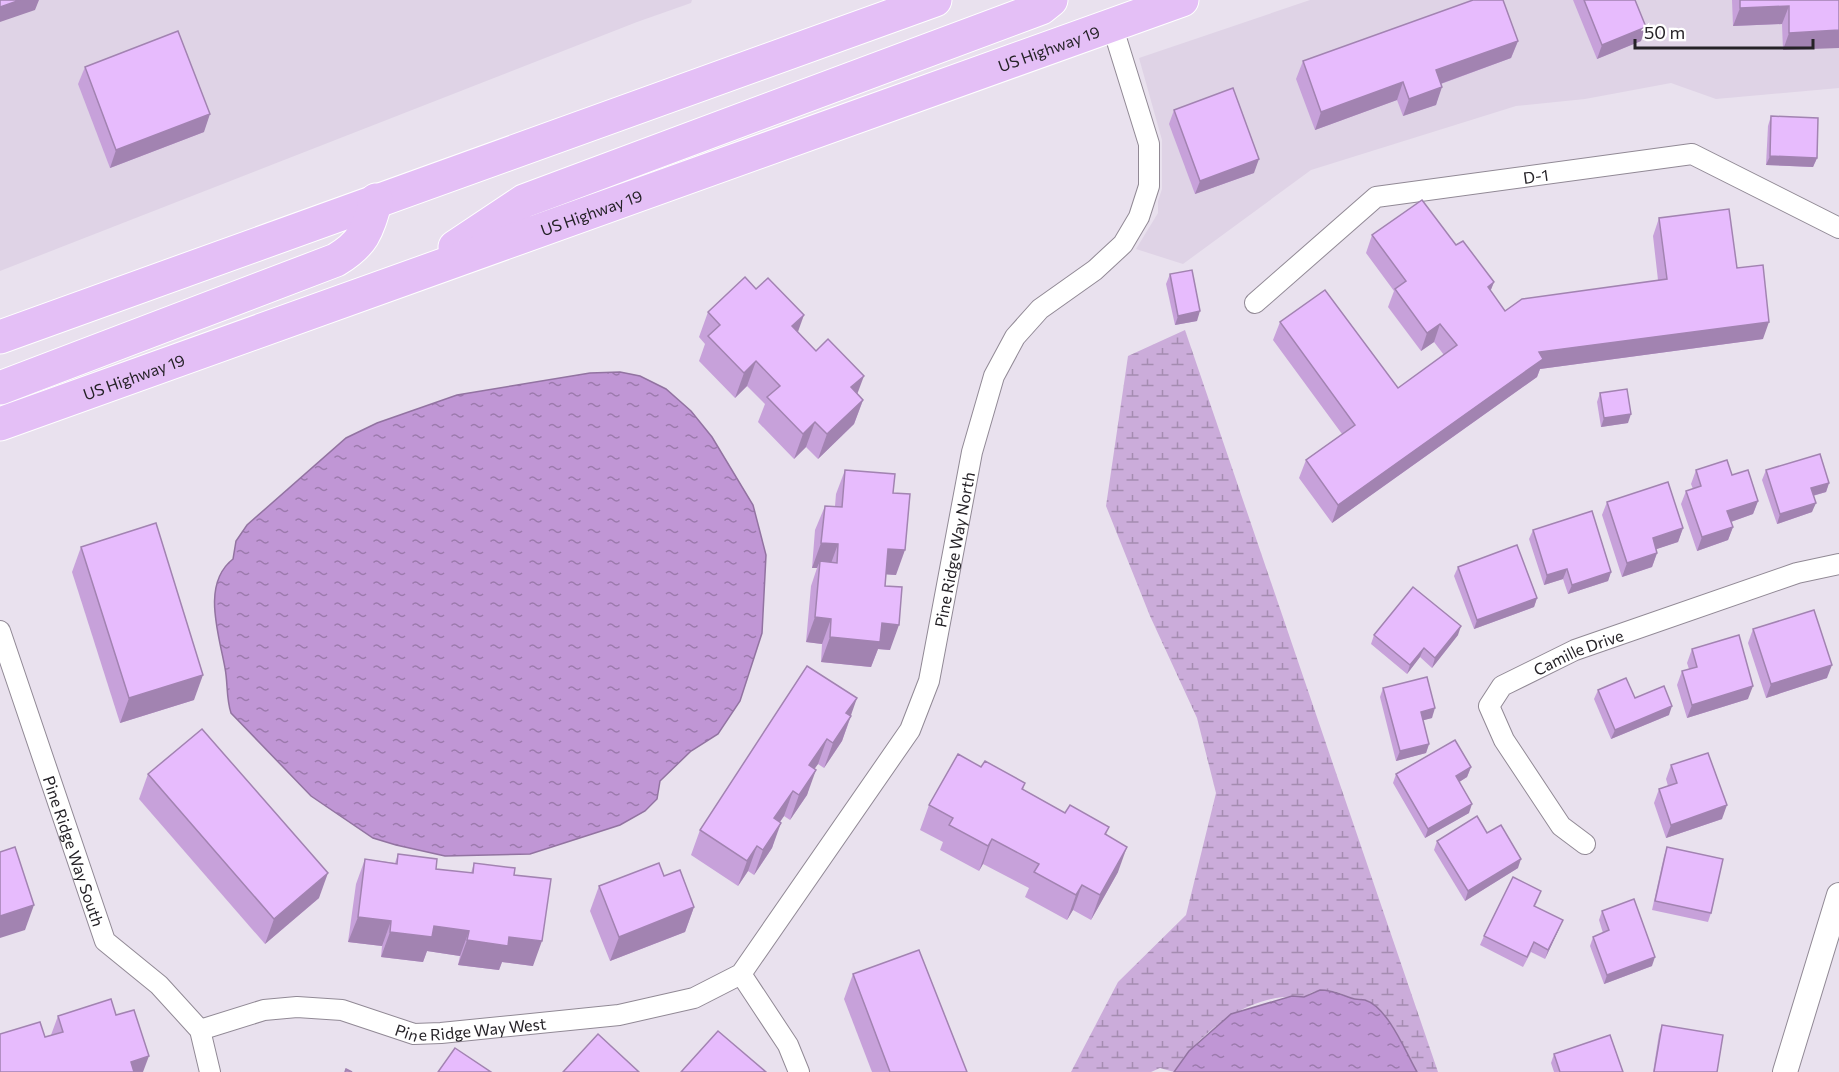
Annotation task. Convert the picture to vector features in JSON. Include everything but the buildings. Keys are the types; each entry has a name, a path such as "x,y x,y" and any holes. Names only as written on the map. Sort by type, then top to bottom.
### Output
{"highway":[{"path":"0,337 935,0"},
{"path":"414,274 524,201 1041,8 1051,0"},
{"name":"US Highway 19","path":"0,424 414,274 1117,12 1182,0"},
{"path":"0,388 336,260 355,248 367,231 376,200"}],"street":[{"name":"Pine Ridge Way North","path":"741,974 910,730 929,681 972,452 994,376 1015,337 1040,309 1095,270 1123,244 1139,216 1149,186 1149,144 1117,12"},
{"name":"D-1","path":"1255,303 1376,197 1683,155 1692,154 1839,228"},
{"name":"Camille Drive","path":"1585,844 1562,826 1504,740 1490,706 1502,686 1575,650 1797,573 1839,564"},
{"name":"Pine Ridge Way South","path":"0,631 105,941 159,985 200,1030 210,1072"},
{"path":"1785,1072 1839,895"},
{"name":"Pine Ridge Way West","path":"200,1030 264,1010 297,1007 342,1010 414,1034 619,1015 694,998 741,974"},
{"path":"741,974 788,1045 799,1072"}],"shaded area":[{"path":"0,0 692,0 691,3 637,22 0,271"},
{"path":"1310,0 1839,0 1839,88 1716,99 1671,83 1585,99 1516,106 1311,170 1183,264 1136,249 1158,213 1158,201 1162,189 1162,140 1139,58"}],"green space":[{"path":"1185,330 1438,1072 1417,1072 1389,1021 1374,1005 1366,1000 1320,990 1304,997 1266,1000 1230,1016 1198,1042 1174,1072 1160,1068 1151,1072 1071,1072 1118,982 1186,915 1216,793 1197,718 1150,616 1106,506 1128,356"}],"water":[{"path":"620,372 640,376 666,389 691,411 712,437 753,505 766,555 762,633 740,701 718,734 691,751 660,781 657,799 645,811 620,825 530,854 445,856 373,838 311,796 231,713 216,625 215,596 217,582 223,569 233,559 236,541 247,525 346,438 377,423 457,395 590,373"},
{"path":"1320,990 1332,991 1373,1004 1389,1021 1417,1072 1174,1072 1189,1051 1231,1014 1292,996 1304,997"}]}
